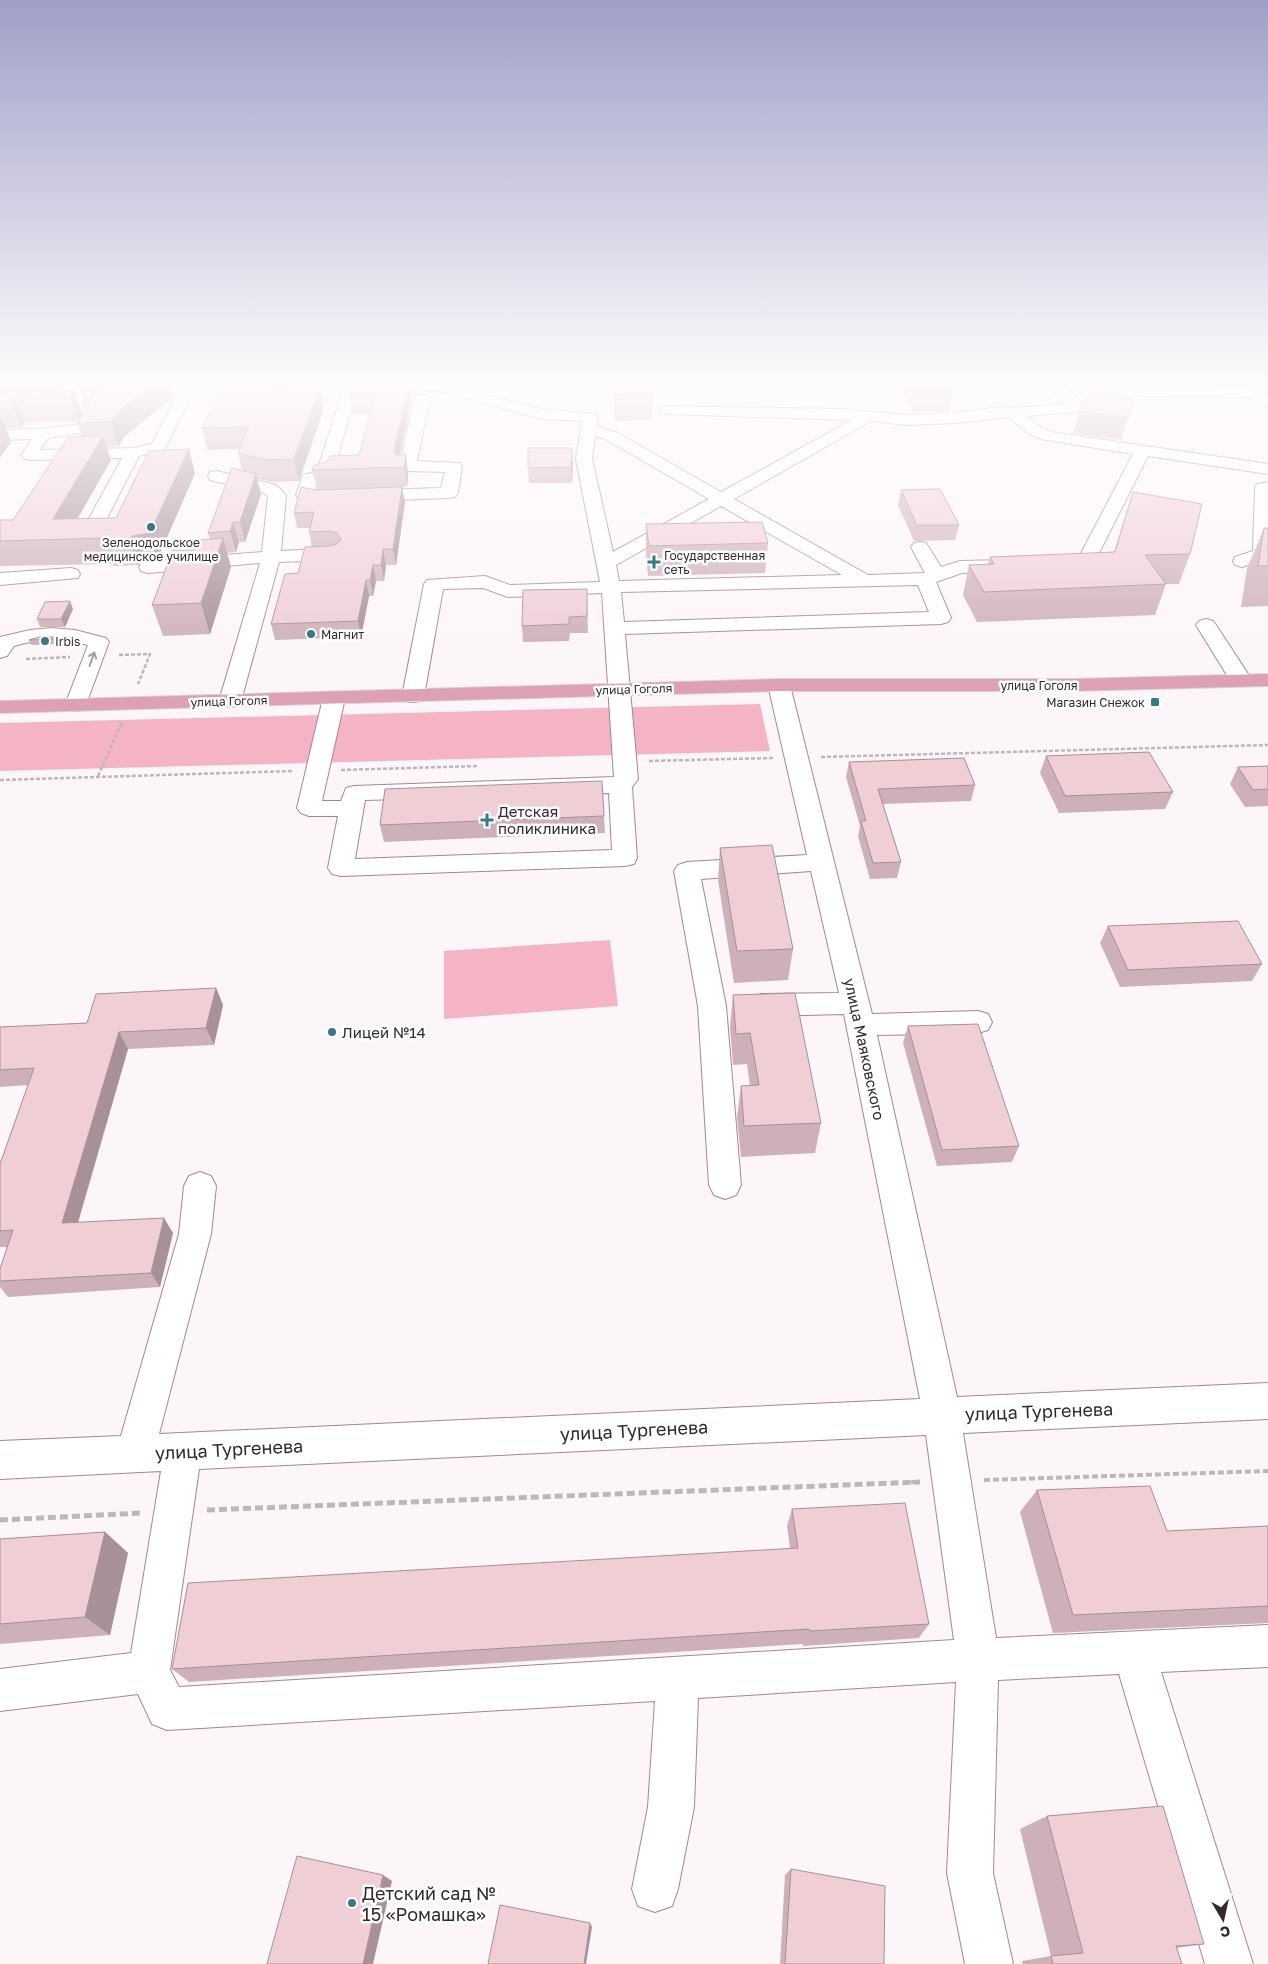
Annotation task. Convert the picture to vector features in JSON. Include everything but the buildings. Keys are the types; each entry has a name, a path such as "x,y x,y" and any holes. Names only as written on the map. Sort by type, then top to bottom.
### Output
{"main road":[{"name":"улица Гоголя","path":"0,707 780,685 1072,685 1268,680"}],"street":[{"path":"95,524 122,473"},
{"path":"325,473 324,476 309,479 305,496 318,498 449,493 453,473"},
{"path":"587,473 611,586 626,779 620,785 354,793 341,868 625,858 620,785"},
{"path":"675,473 865,580"},
{"path":"606,563 768,473"},
{"path":"1046,566 1084,565 1131,473"},
{"path":"216,476 270,489 277,495 271,557 230,700"},
{"path":"1242,561 1262,554 1263,488 1268,487"},
{"path":"413,696 434,584 486,582 508,591 611,586 755,603 941,618 931,577 920,547"},
{"path":"148,567 333,554"},
{"path":"614,628 755,603 865,580 931,577 960,567 1027,566"},
{"path":"0,579 71,574"},
{"path":"1206,625 1241,680"},
{"path":"0,652 6,642 28,636 73,634 99,642 76,705"},
{"name":"улица Маяковского","path":"780,685 859,1014 942,1415 978,1660 970,1873 990,1964"},
{"path":"334,698 309,808 352,808"},
{"path":"725,1185 712,1006 687,872 822,862"},
{"path":"712,1006 978,1022"},
{"path":"135,1454 195,1234 200,1186"},
{"name":"улица Тургенева","path":"0,1460 1268,1401"},
{"path":"183,1451 149,1672 167,1709 978,1660 1268,1646"},
{"path":"1134,1653 1228,1964"},
{"path":"0,1690 149,1672"},
{"path":"655,1889 671,1807 678,1678"}],"path":[{"path":"0,1520 174,1511 952,1481 1268,1471"}],"shaded area":[{"path":"760,704 770,751 0,771 0,723"},
{"path":"610,940 618,1006 444,1019 444,951"}],"place":[{"name":"Зеленодольское медицинское училище","path":"151,527"},
{"name":"Государственная сеть","path":"654,562"},
{"name":"Магнит","path":"311,634"},
{"name":"Irbis","path":"45,641"},
{"name":"Магазин Снежок","path":"1155,702"},
{"name":"Детская поликлиника","path":"487,820"},
{"name":"Лицей №14","path":"332,1032"},
{"name":"Детский сад № 15 «Ромашка»","path":"352,1903"}]}
